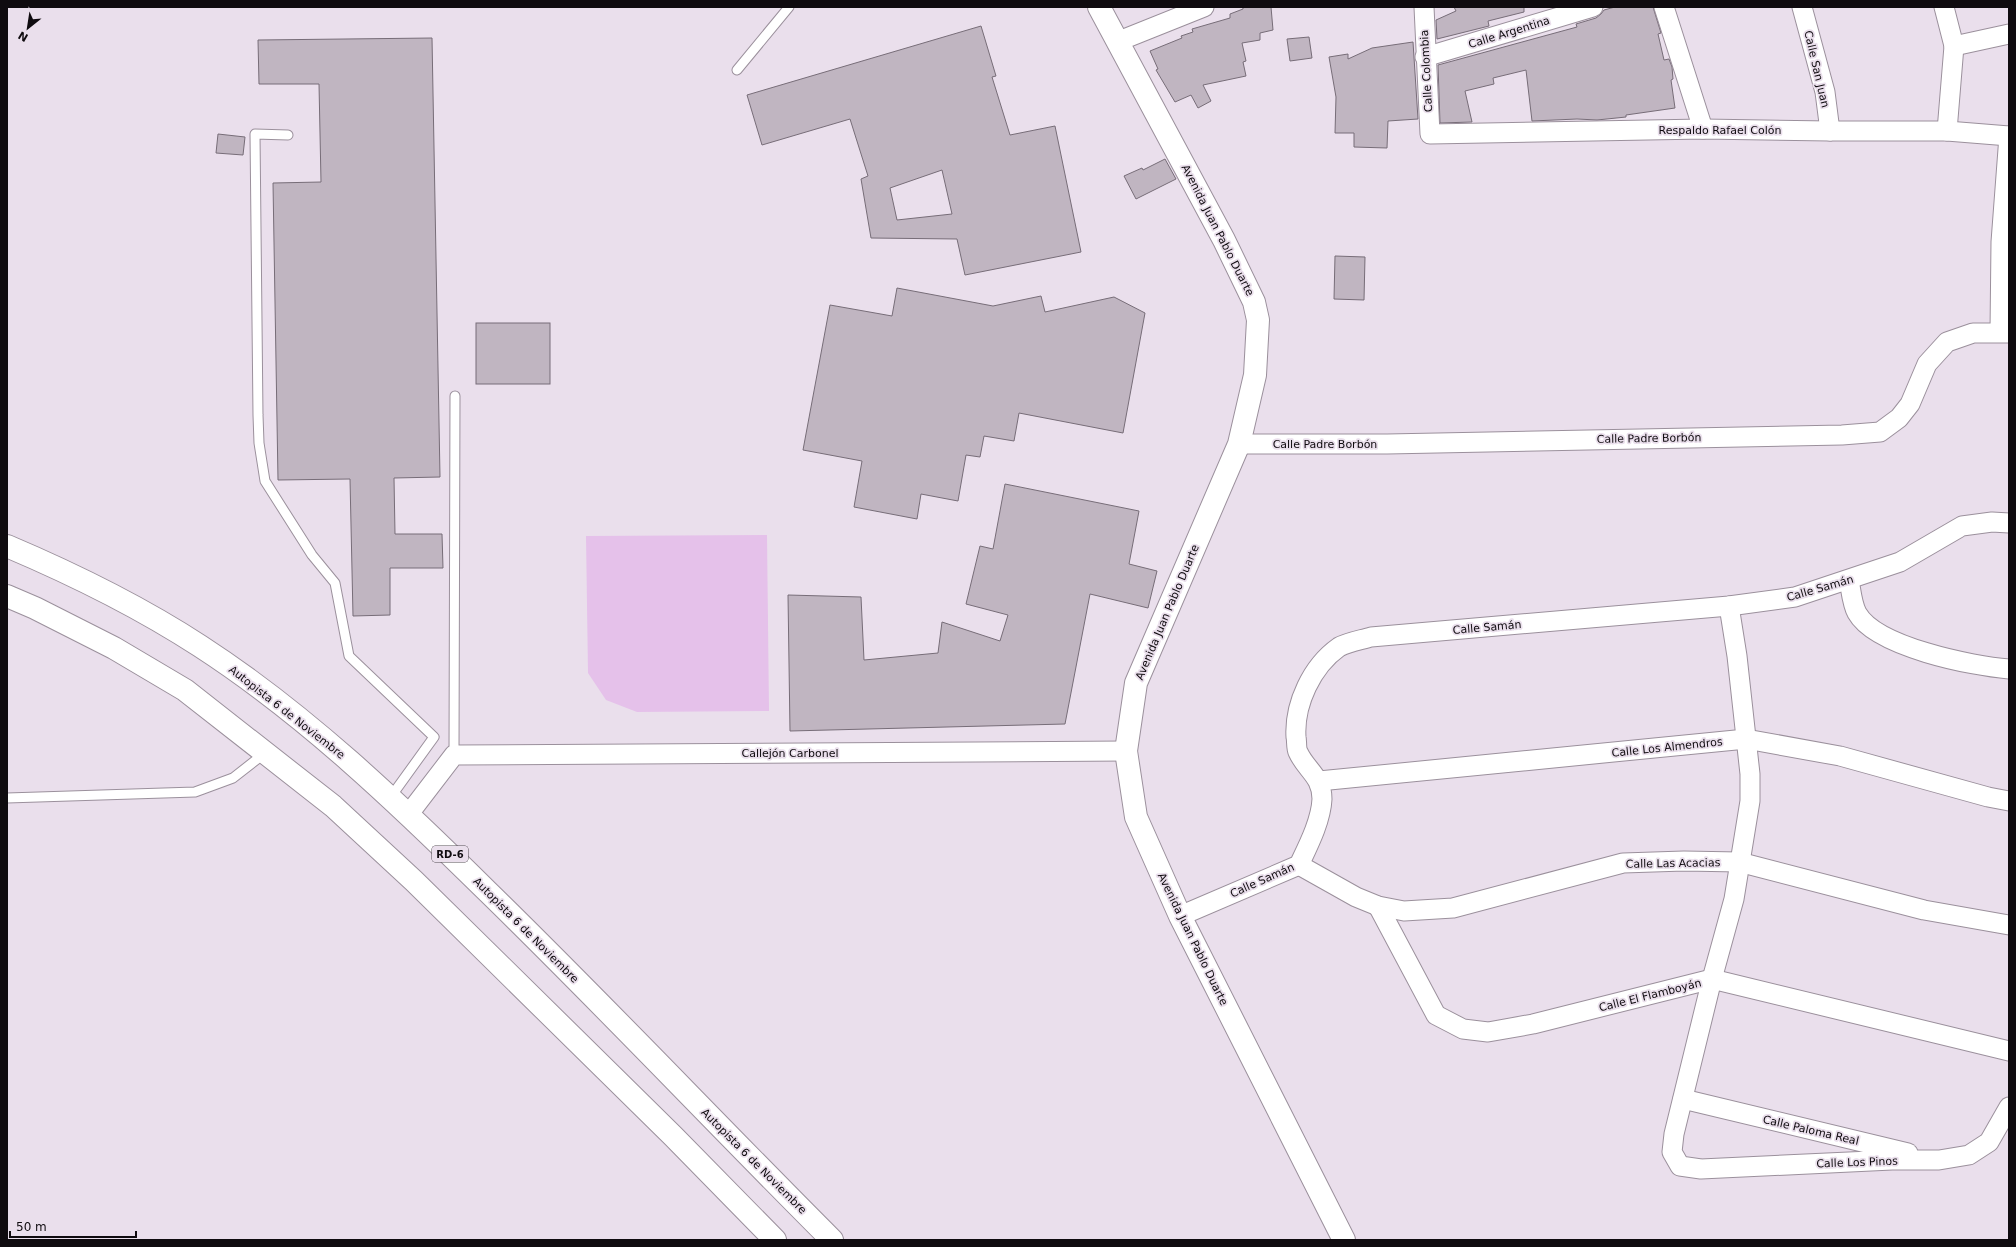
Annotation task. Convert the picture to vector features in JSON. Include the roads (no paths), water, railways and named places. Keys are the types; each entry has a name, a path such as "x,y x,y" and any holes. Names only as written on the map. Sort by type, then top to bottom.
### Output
{"main road":[{"name":"Avenida Juan Pablo Duarte","path":"1099,7 1119,41 1217,227 1254,302 1258,320 1255,375 1239,444 1136,683 1126,751 1136,817 1180,916 1344,1240"},
{"name":"Autopista 6 de Noviembre","path":"7,546 41,560 115,597 200,646 267,694 356,766 551,954 832,1240"},
{"path":"7,596 35,608 114,648 185,690 334,806 414,881 674,1136 775,1240"}],"street":[{"path":"1119,41 1204,7"},
{"name":"Calle Colombia","path":"1424,7 1425,57 1430,134"},
{"name":"Calle Argentina","path":"1425,57 1593,7"},
{"path":"1664,7 1703,129"},
{"name":"Calle San Juan","path":"1802,7 1825,92 1830,132"},
{"path":"1944,7 1954,46 1947,131"},
{"path":"1954,46 2009,34"},
{"name":"Respaldo Rafael Colón","path":"1430,134 1703,129 1830,132 1947,131 2009,136"},
{"path":"2004,332 2001,242 2009,136"},
{"name":"Calle Padre Borbón","path":"1239,444 1387,444 1842,435 1880,432 1899,418 1910,404 1927,364 1947,342 1973,333 2004,332"},
{"name":"Calle Samán","path":"1180,916 1299,865 1314,834 1322,800 1319,781 1297,751 1296,726 1301,700 1313,677 1327,656 1341,646 1371,637 1729,606 1795,597 1900,562 1962,526 2003,520"},
{"path":"1849,580 1857,613 1875,631 1908,648 1982,666 2009,669"},
{"path":"1683,1099 1712,979 1734,899 1750,801 1750,774 1737,656 1729,606"},
{"name":"Calle Los Almendros","path":"1319,781 1746,739 1840,756 1988,797 2009,801"},
{"name":"Callejón Carbonel","path":"454,755 1126,751"},
{"path":"408,815 454,755"},
{"name":"Calle Las Acacias","path":"1299,865 1356,896 1378,906 1404,911 1454,908 1623,863 1684,860 1739,862 1924,910 2009,925"},
{"name":"Calle El Flamboyán","path":"1378,906 1436,1015 1463,1029 1488,1032 1533,1024 1712,979 2009,1051"},
{"name":"Calle Paloma Real","path":"1683,1099 1939,1160"},
{"name":"Calle Los Pinos","path":"1683,1099 1672,1152 1680,1166 1701,1169 1892,1160 1939,1160 1969,1155 1989,1142 2009,1107"}],"lane":[{"path":"737,70 789,7"},
{"path":"288,135 255,134 258,415 262,470 269,491 312,555 335,582 349,656 434,737 390,798"},
{"path":"454,755 455,396"},
{"path":"7,798 195,792 233,778 266,752"}]}
